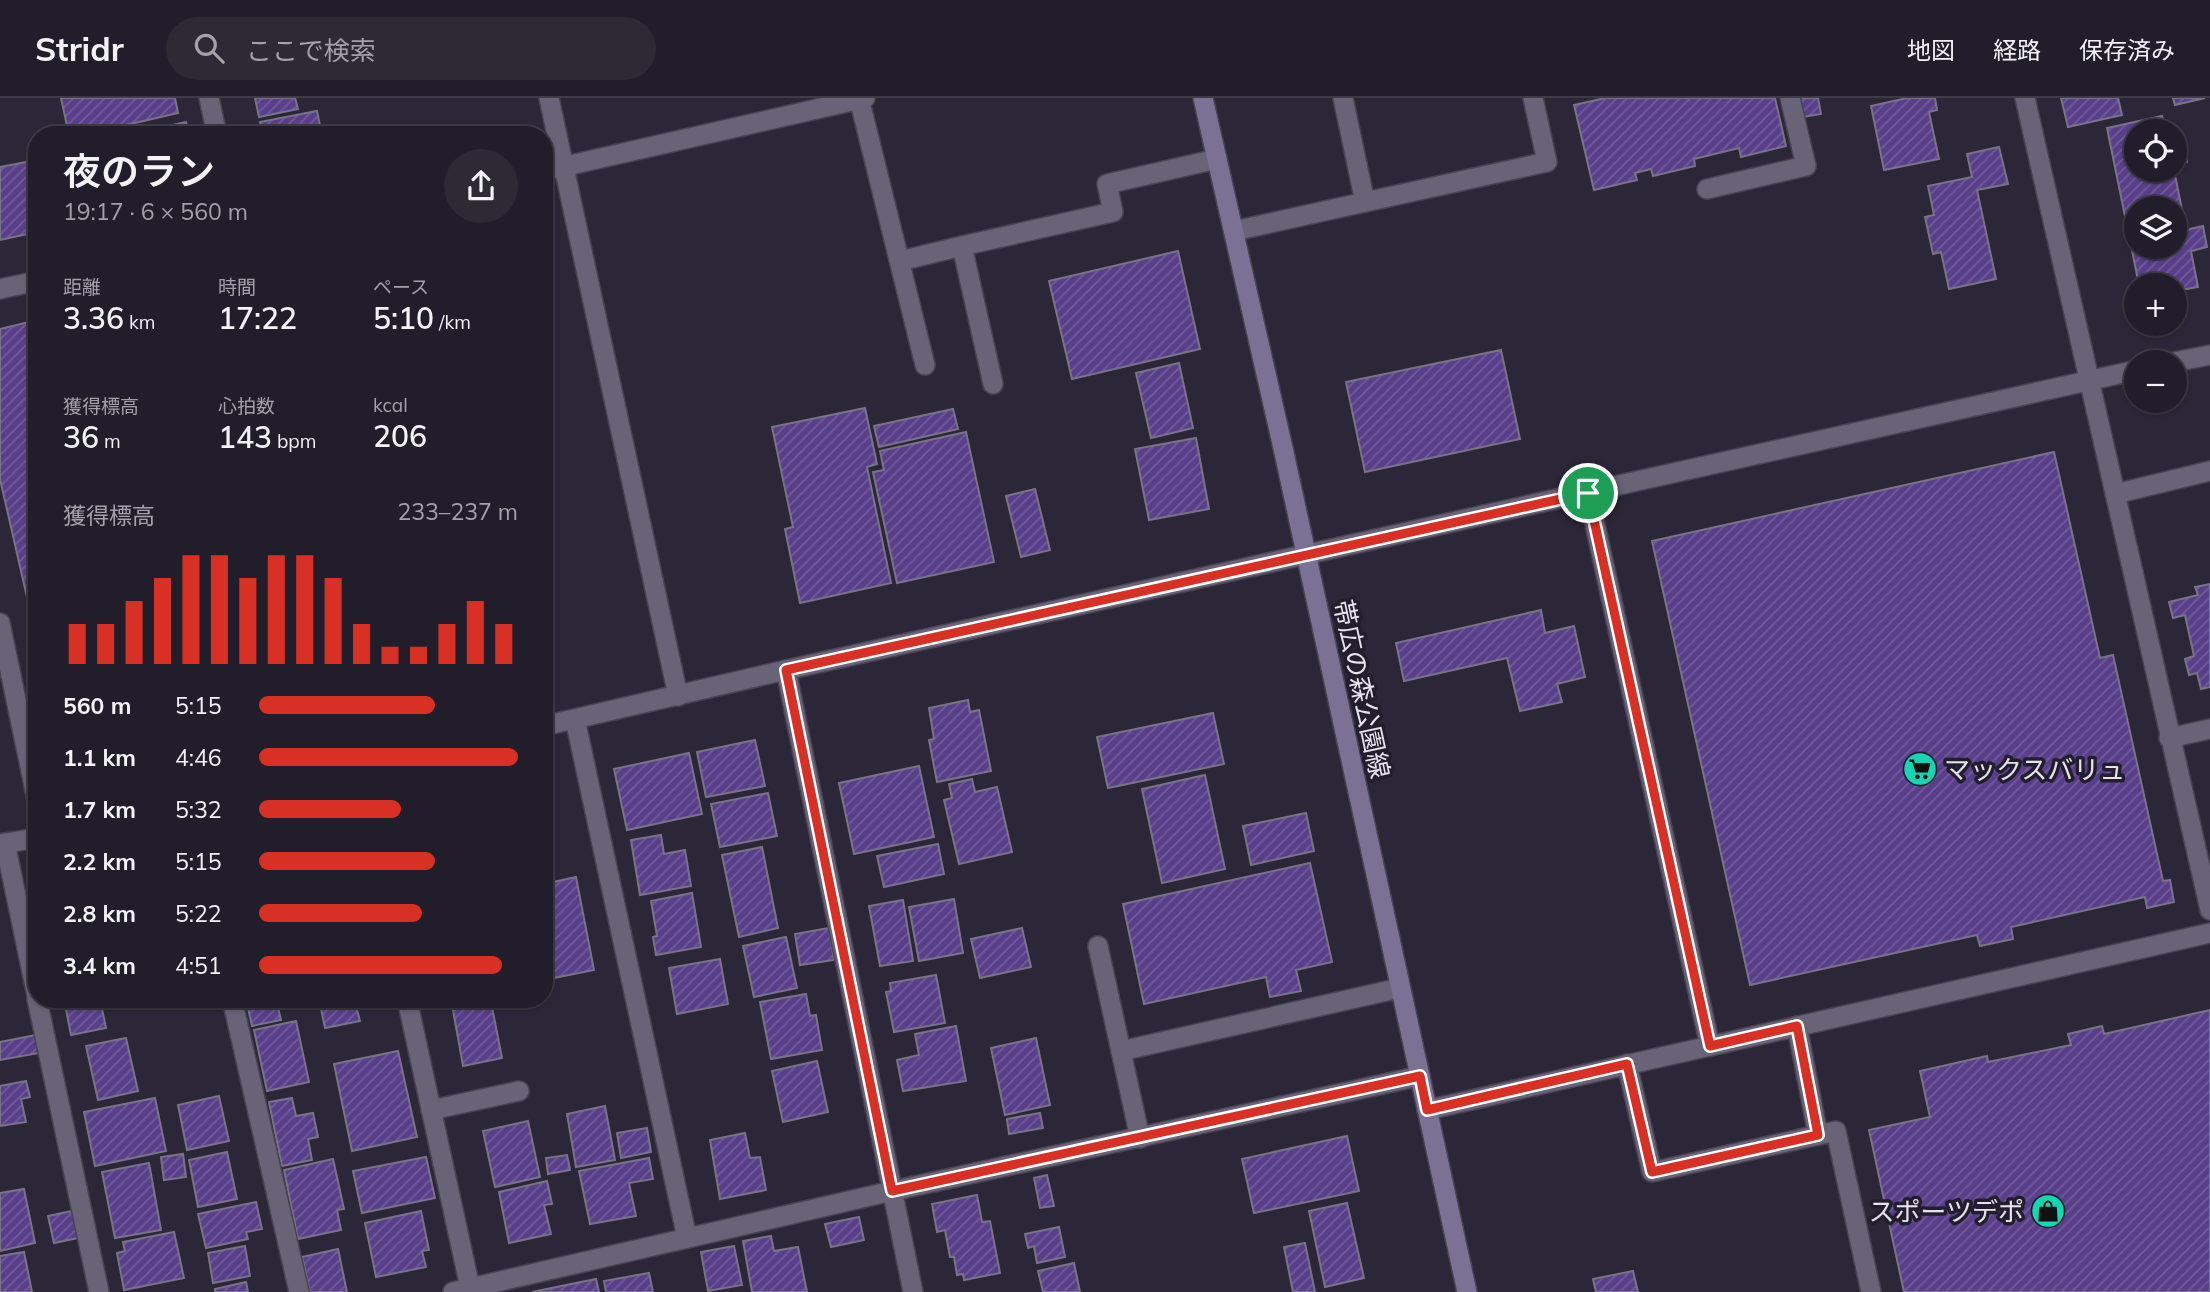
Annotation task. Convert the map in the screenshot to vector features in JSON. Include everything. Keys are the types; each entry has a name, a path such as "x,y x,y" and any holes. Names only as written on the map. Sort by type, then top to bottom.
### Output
{"main road":[{"name":"帯広の森公園線","path":"1203,98 1467,1292"}],"street":[{"path":"209,98 215,126"},
{"path":"549,98 678,696"},
{"path":"553,169 861,98 925,365"},
{"path":"1343,98 1365,202"},
{"path":"1234,231 1547,162 1533,98"},
{"path":"1707,190 1806,166 1790,98"},
{"path":"2025,98 2210,910"},
{"path":"900,261 1113,212 1107,184 1217,159"},
{"path":"962,247 993,384"},
{"path":"0,289 28,283"},
{"path":"2187,359 2210,355"},
{"path":"553,724 2124,373"},
{"path":"2115,494 2210,471"},
{"path":"1588,493 1710,1046"},
{"path":"0,623 28,757"},
{"path":"786,670 913,1292"},
{"path":"575,719 687,1238"},
{"path":"2169,738 2210,729"},
{"path":"28,840 2,844 28,958"},
{"path":"1427,1110 2210,933"},
{"path":"1098,946 1140,1138"},
{"path":"1121,1051 1400,988"},
{"path":"39,1008 99,1292"},
{"path":"234,1008 299,1292"},
{"path":"409,1008 465,1291 892,1191 1420,1076"},
{"path":"1797,1026 1818,1135"},
{"path":"1627,1064 1652,1172 1836,1131 1871,1292"},
{"path":"431,1110 519,1091"}],"building":[{"path":"61,98 175,98 178,113 122,126 67,126"},
{"path":"255,98 295,98 298,109 259,117"},
{"path":"1605,98 1775,98 1786,146 1741,157 1739,148 1694,159 1695,166 1653,176 1651,169 1635,173 1637,180 1594,190 1574,105"},
{"path":"1798,98 1818,98 1821,114 1802,117"},
{"path":"1907,98 1935,98 1937,110 1929,112 1939,159 1884,170 1871,106"},
{"path":"2061,98 2118,98 2122,115 2068,127"},
{"path":"2173,98 2205,98 2175,105"},
{"path":"317,111 320,126 261,126 260,122"},
{"path":"186,122 187,126 169,126"},
{"path":"2124,124 2124,182 2176,182 2179,196 2124,196 2124,211 2107,128"},
{"path":"1999,147 2008,184 1977,190 1996,279 1949,289 1941,252 1933,254 1925,217 1934,215 1928,186 1972,177 1967,154"},
{"path":"28,162 28,234 0,240 0,167"},
{"path":"2203,226 2207,247 2191,251 2198,287 2187,289 2187,273 2137,273 2134,259 2187,259 2187,230"},
{"path":"1178,251 1200,349 1072,379 1049,281"},
{"path":"28,322 28,602 0,479 0,329"},
{"path":"1501,350 1520,439 1365,472 1346,382"},
{"path":"1179,363 1193,428 1151,438 1136,373"},
{"path":"865,408 877,464 867,467 891,583 800,603 785,529 793,527 772,427"},
{"path":"953,409 958,429 879,447 874,426"},
{"path":"966,432 994,562 897,583 873,472 884,470 880,451"},
{"path":"1196,438 1209,509 1149,520 1135,449"},
{"name":"マックスバリュ","path":"2054,452 2100,658 2113,655 2163,881 2170,880 2174,902 2147,908 2145,897 2011,927 2013,939 1980,946 1977,935 1750,985 1652,541"},
{"path":"1035,489 1050,550 1021,557 1006,496"},
{"path":"2210,584 2210,687 2201,689 2197,673 2189,675 2185,659 2194,656 2185,615 2173,618 2169,602 2198,595 2195,587"},
{"path":"1541,610 1545,633 1574,626 1585,677 1557,684 1562,702 1520,711 1507,658 1404,681 1396,643"},
{"path":"968,700 970,712 979,710 991,771 937,782 929,740 934,739 929,708"},
{"path":"1213,713 1224,764 1108,788 1097,737"},
{"path":"755,740 765,786 706,797 697,752"},
{"path":"689,753 702,814 627,830 614,769"},
{"path":"919,766 934,837 854,854 839,783"},
{"path":"1205,775 1225,869 1162,883 1142,789"},
{"path":"972,779 975,792 997,787 1012,852 959,864 944,800 952,798 949,784"},
{"path":"768,793 777,836 720,847 711,804"},
{"path":"1306,813 1314,851 1251,865 1243,826"},
{"path":"661,835 664,854 685,850 691,886 640,895 631,840"},
{"path":"938,844 944,874 884,887 877,856"},
{"path":"762,847 778,928 739,937 722,855"},
{"path":"1310,863 1332,962 1296,970 1301,991 1270,997 1266,977 1144,1004 1123,904"},
{"path":"576,877 594,970 553,978 553,882"},
{"path":"692,893 701,947 656,955 653,937 657,936 651,901"},
{"path":"954,899 963,953 919,961 909,907"},
{"path":"903,900 913,961 880,966 869,906"},
{"path":"829,928 834,960 800,965 795,934"},
{"path":"1022,928 1031,967 980,978 971,939"},
{"path":"786,937 797,988 754,997 743,946"},
{"path":"720,959 728,1004 677,1014 669,968"},
{"path":"936,975 945,1023 894,1032 886,992 891,991 890,983"},
{"path":"806,994 810,1016 816,1015 822,1050 771,1059 760,1002"},
{"path":"66,1008 102,1008 106,1028 71,1035"},
{"path":"248,1008 278,1008 281,1020 252,1026"},
{"path":"321,1008 357,1008 360,1021 325,1028"},
{"path":"492,1008 502,1058 463,1066 453,1010"},
{"name":"スポーツデポ","path":"2210,1010 2210,1292 1904,1292 1869,1130 1930,1117 1920,1071 1987,1056 1988,1062 2071,1045 2068,1034 2102,1026 2104,1034"},
{"path":"296,1021 309,1082 267,1091 254,1030"},
{"path":"956,1026 966,1081 903,1091 897,1060 919,1055 915,1034"},
{"path":"36,1035 39,1053 0,1060 0,1042"},
{"path":"126,1038 138,1091 98,1100 86,1046"},
{"path":"1036,1038 1050,1105 1005,1115 991,1048"},
{"path":"398,1051 417,1137 352,1151 334,1064"},
{"path":"817,1061 828,1112 783,1122 772,1071"},
{"path":"26,1081 30,1097 21,1099 26,1122 0,1126 0,1086"},
{"path":"219,1096 229,1141 187,1150 178,1105"},
{"path":"155,1098 166,1151 95,1166 84,1112"},
{"path":"292,1098 296,1116 313,1113 318,1137 308,1139 312,1160 282,1166 269,1102"},
{"path":"605,1106 615,1160 576,1167 567,1114"},
{"path":"1040,1113 1043,1128 1009,1134 1007,1119"},
{"path":"528,1121 540,1177 495,1187 483,1131"},
{"path":"647,1128 651,1152 621,1158 617,1133"},
{"path":"745,1133 750,1158 760,1157 766,1190 720,1199 710,1140"},
{"path":"1347,1136 1359,1191 1254,1213 1242,1159"},
{"path":"227,1152 237,1199 198,1207 189,1160"},
{"path":"183,1154 186,1177 164,1180 161,1157"},
{"path":"567,1155 570,1170 548,1174 546,1158"},
{"path":"426,1157 435,1198 362,1213 353,1171"},
{"path":"649,1158 653,1179 629,1183 636,1216 590,1224 579,1171"},
{"path":"333,1159 344,1209 337,1210 341,1230 298,1239 284,1170"},
{"path":"149,1163 161,1230 115,1238 102,1172"},
{"path":"1047,1175 1054,1206 1040,1208 1034,1178"},
{"path":"547,1181 552,1204 544,1205 551,1234 509,1243 499,1192"},
{"path":"24,1189 35,1243 0,1251 0,1193"},
{"path":"977,1195 982,1222 990,1221 1000,1273 964,1280 963,1274 957,1275 954,1257 950,1257 945,1230 937,1232 932,1204"},
{"path":"256,1202 262,1229 246,1232 248,1239 206,1248 198,1214"},
{"path":"1347,1203 1364,1278 1325,1287 1309,1211"},
{"path":"72,1211 78,1238 54,1243 48,1216"},
{"path":"421,1211 429,1250 422,1251 426,1267 376,1277 365,1223"},
{"path":"859,1217 864,1240 831,1247 825,1224"},
{"path":"1059,1227 1065,1257 1037,1263 1034,1246 1028,1248 1025,1234"},
{"path":"174,1232 184,1278 124,1290 117,1253 125,1251 123,1242"},
{"path":"771,1236 774,1251 798,1247 807,1292 752,1292 743,1241"},
{"path":"1305,1243 1315,1292 1293,1292 1284,1247"},
{"path":"245,1246 250,1276 213,1283 208,1253"},
{"path":"734,1246 742,1285 708,1291 701,1252"},
{"path":"338,1249 347,1292 310,1292 302,1257"},
{"path":"24,1252 32,1292 0,1292 0,1256"},
{"path":"1074,1263 1080,1292 1043,1292 1038,1271"},
{"path":"1633,1271 1638,1292 1596,1292 1593,1279"},
{"path":"649,1273 653,1292 606,1292 604,1281"},
{"path":"596,1279 599,1292 532,1292"},
{"path":"246,1282 248,1292 215,1292 215,1289"}],"place":[{"name":"マックスバリュ","path":"1920,769"},
{"name":"スポーツデポ","path":"2048,1211"}],"route":[{"path":"1588,493 1710,1046 1797,1026 1818,1135 1652,1172 1627,1064 1427,1110 1420,1076 892,1191 786,670 1588,493"}]}
